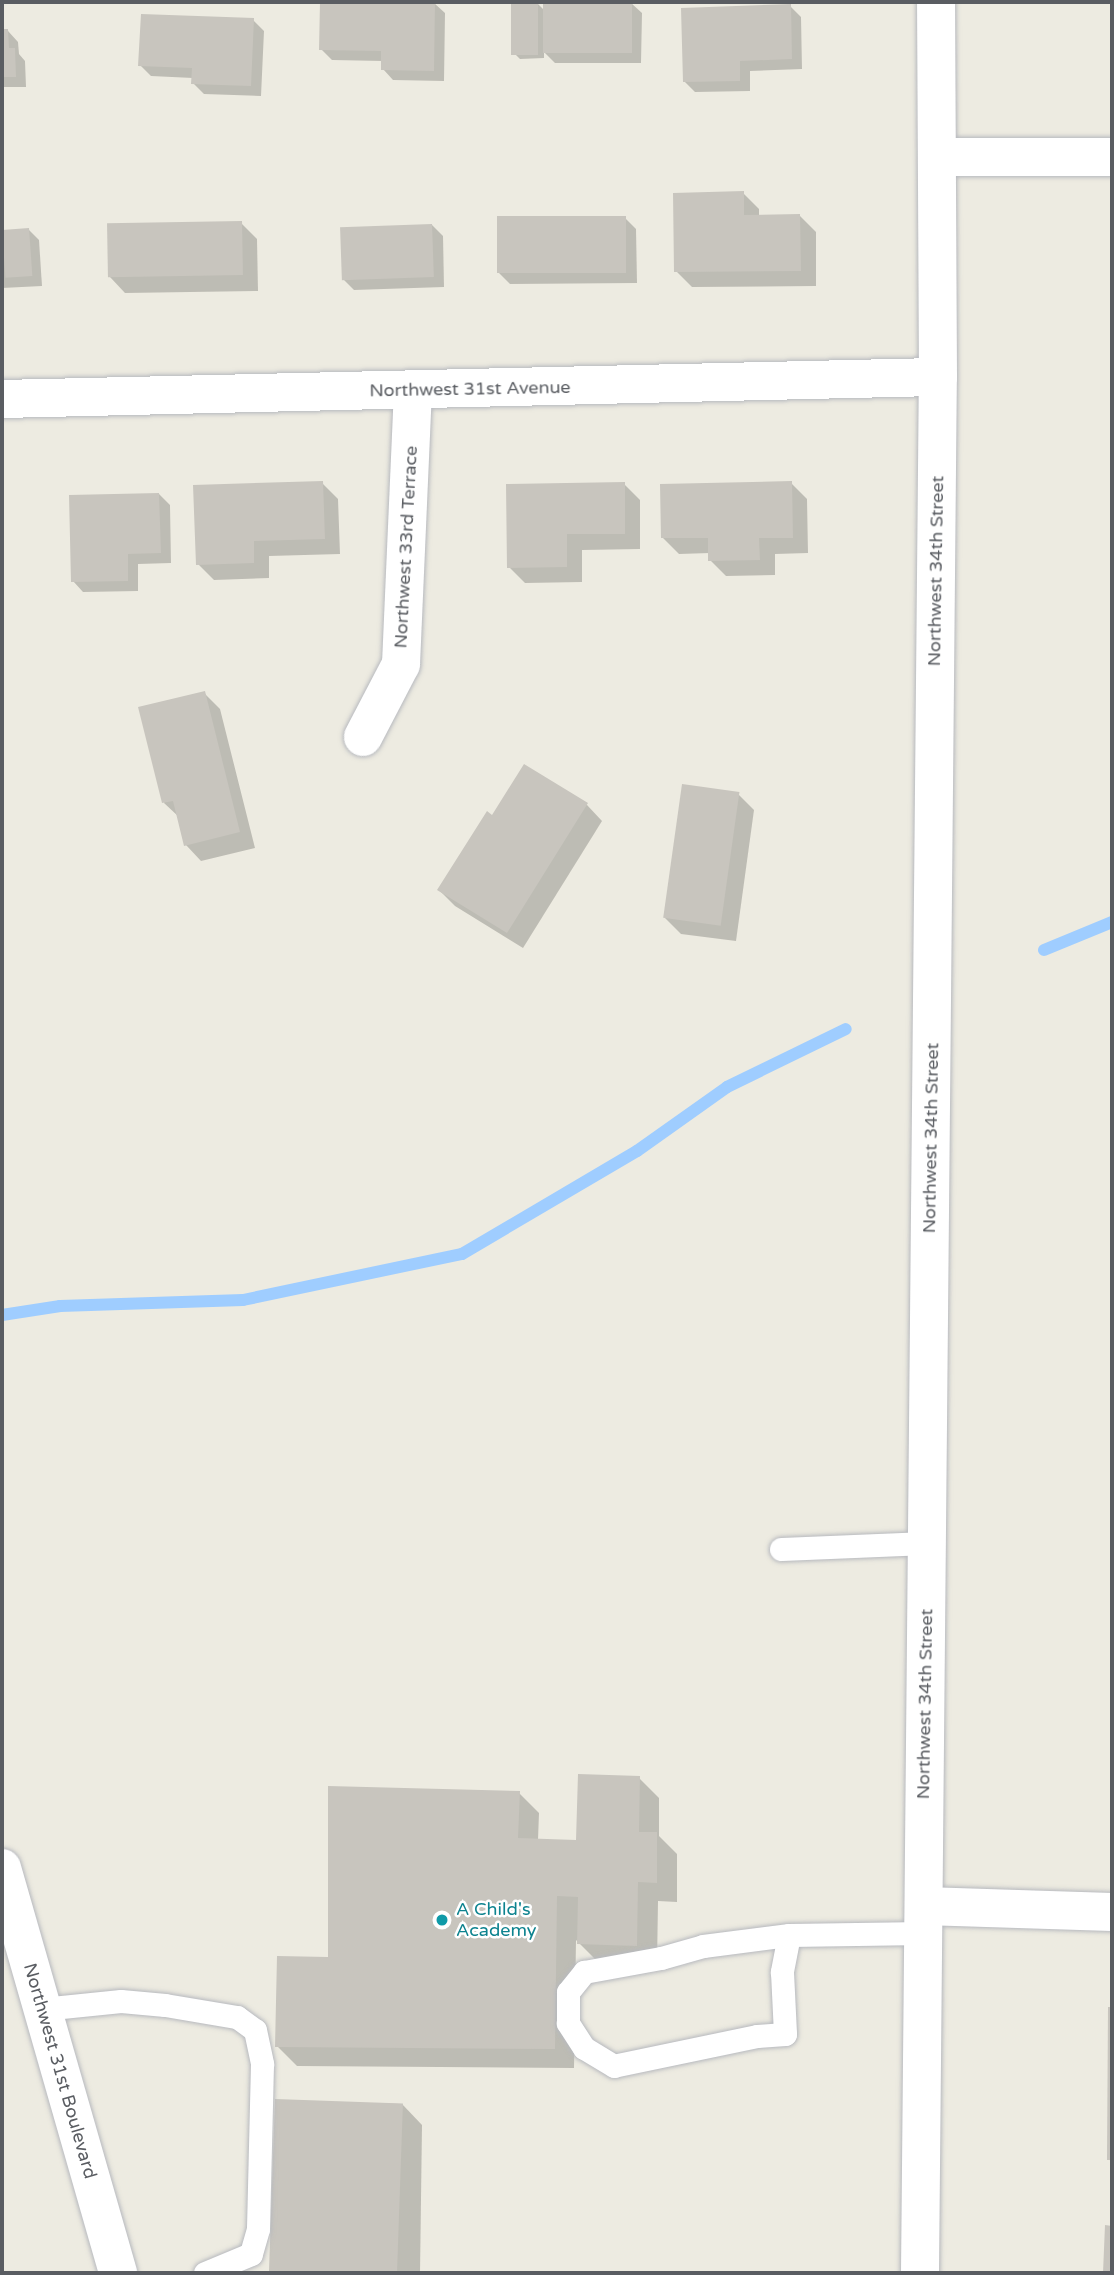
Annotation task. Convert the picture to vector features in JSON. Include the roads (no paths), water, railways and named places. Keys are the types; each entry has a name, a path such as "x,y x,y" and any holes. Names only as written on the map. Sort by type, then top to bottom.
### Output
{"main road":[{"name":"Northwest 34th Street","path":"920,2273 938,377 936,2"},
{"path":"937,157 1112,157"},
{"name":"Northwest 31st Avenue","path":"2,399 938,377"},
{"name":"Northwest 33rd Terrace","path":"363,737 401,664 413,390"},
{"name":"Northwest 31st Boulevard","path":"2,1868 118,2273"},
{"path":"923,1919 1112,1912"}],"lane":[{"path":"780,1549 927,1543"},
{"path":"789,1935 782,1972 786,2007 785,2034 757,2036 614,2066 584,2048 568,2024 568,1992 584,1972 661,1958 703,1946 789,1935 923,1919"},
{"path":"42,2009 121,2001 165,2005 237,2017 255,2030 262,2064 258,2230 251,2254 205,2273"}],"waterway":[{"path":"1044,950 1112,922"},
{"path":"2,1315 60,1306 243,1300 462,1254 637,1151 727,1087 846,1029"}],"place":[{"name":"A Child's Academy","path":"442,1920"}]}
